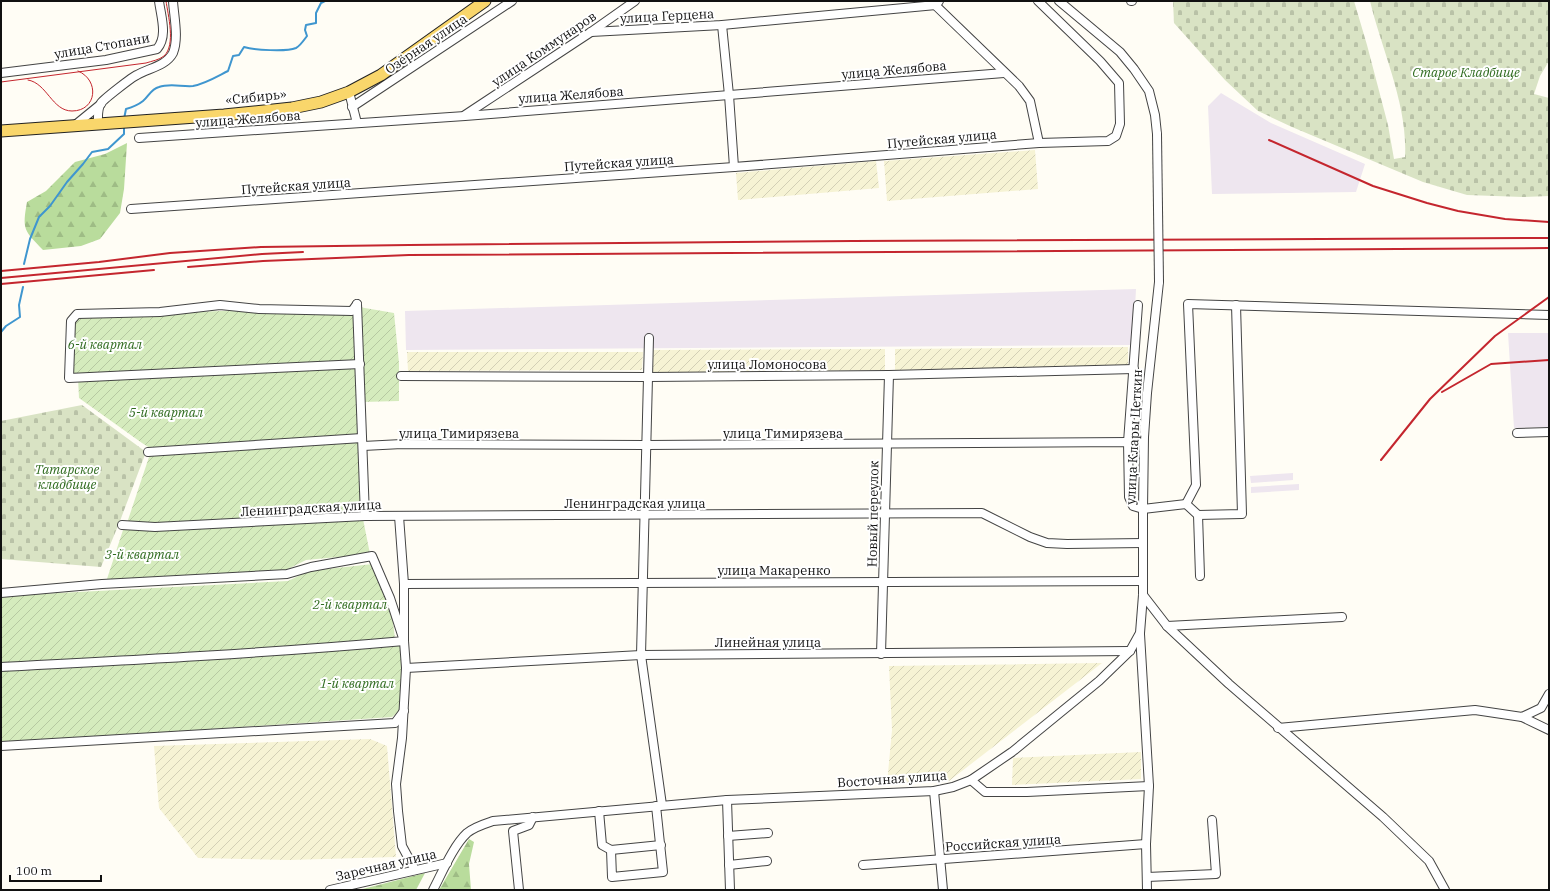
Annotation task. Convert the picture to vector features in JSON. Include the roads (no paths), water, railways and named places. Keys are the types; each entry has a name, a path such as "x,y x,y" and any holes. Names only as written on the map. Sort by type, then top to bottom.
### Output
{"main road":[{"name":"«Сибирь»","path":"1,131 292,108 321,102 349,92 381,75 485,1"}],"street":[{"name":"улица Стопани","path":"1,73 106,60 157,49 161,44 164,35 159,1"},
{"path":"74,126 136,75 170,58 176,40 173,1"},
{"name":"Озёрная улица","path":"352,107 512,1"},
{"name":"улица Коммунаров","path":"465,116 635,1"},
{"name":"Путейская улица","path":"131,209 734,167 1039,143 1108,141 1116,136 1120,124 1119,83 1100,61 1038,1"},
{"name":"улица Клары Цеткин","path":"1059,1 1120,52 1149,91 1155,115 1157,134 1159,282 1147,393 1144,437 1144,595"},
{"path":"935,2 1004,73 1019,86 1030,101 1039,143"},
{"name":"улица Герцена","path":"591,32 722,25 935,2"},
{"path":"722,25 734,167"},
{"name":"улица Желябова","path":"139,138 465,116 1004,73"},
{"path":"349,92 357,123"},
{"path":"98,124 98,111 101,104"},
{"path":"360,364 69,378 71,322 77,314 160,312 220,305 259,309 352,311 357,304 360,364 363,442 365,516"},
{"path":"1186,504 1196,485 1188,304 1549,315"},
{"path":"1138,305 1128,442 1129,497 1133,506 1143,509 1186,504 1198,515 1242,514 1236,305"},
{"path":"611,850 612,876 663,872 659,806 641,655 649,338"},
{"name":"улица Ломоносова","path":"401,376 648,377 889,375 1134,369"},
{"name":"Новый переулок","path":"881,654 889,375"},
{"path":"1517,433 1549,432"},
{"name":"улица Тимирязева","path":"148,452 363,442 402,444 646,445 1128,442"},
{"name":"Ленинградская улица","path":"122,525 155,527 365,516 982,513 1030,537 1047,543 1143,543"},
{"path":"1198,515 1200,576"},
{"path":"399,516 404,584 404,641 406,668 402,738 396,784 402,846 414,870"},
{"path":"1,593 102,584 288,574 311,567 372,556 390,598 404,641"},
{"name":"улица Макаренко","path":"404,584 1143,581"},
{"path":"1144,595 1167,626 1223,679 1383,817 1429,861 1445,890"},
{"name":"Восточная улица","path":"433,890 447,863 467,833 493,820 726,800 934,791 953,788 971,780 1012,752 1099,681 1130,651 1140,633 1144,595"},
{"path":"1167,626 1342,616"},
{"path":"1140,633 1149,786 1146,844 1147,890"},
{"path":"1,667 151,659 404,641"},
{"name":"Линейная улица","path":"406,668 641,655 1130,651"},
{"path":"1522,717 1541,708 1549,694"},
{"path":"1278,728 1475,710 1522,717 1549,730"},
{"path":"1,746 394,722 404,711"},
{"path":"971,780 985,792 1027,792 1149,786"},
{"path":"934,791 939,860 943,890"},
{"path":"726,800 730,890"},
{"path":"599,811 602,845 611,850 661,846"},
{"path":"519,890 513,830 529,825 533,817"},
{"path":"1147,877 1216,874 1212,820"},
{"path":"728,836 768,833"},
{"name":"Российская улица","path":"862,865 1146,844"},
{"path":"729,865 767,861"},
{"name":"Заречная улица","path":"330,890 447,863"}],"waterway":[{"path":"124,119 126,109 141,102 156,88 167,85 198,85 228,71 233,56 239,55 244,47 270,50 296,48 307,36 305,30 306,25 316,23 316,13 321,3 325,1"},
{"path":"24,264 30,239 39,217 50,206 67,182 92,152 108,149 124,134 124,125"},
{"path":"1,332 6,326 20,317 19,305 23,287"}],"tram line":[{"path":"1,82 146,63 160,58 168,51 170,45 170,30 166,1"},
{"path":"28,80 35,82 40,86 59,107 65,110 80,110 87,106 91,101 93,94 90,81 85,75 78,71"}],"railway":[{"path":"1269,140 1373,186 1427,203 1458,211 1505,219 1549,222"},
{"path":"1,271 99,262 170,253 261,247 853,241 1549,238"},
{"path":"188,267 263,261 409,255 1549,248"},
{"path":"1,278 262,254 303,252"},
{"path":"1,284 154,270"},
{"path":"1381,460 1430,399 1495,336 1549,297"},
{"path":"1442,392 1491,364 1549,360"}],"park label":[{"name":"Старое Кладбище","path":"1466,72"},
{"name":"6-й квартал","path":"105,344"},
{"name":"5-й квартал","path":"166,412"},
{"name":"Татарское кладбище","path":"67,476"},
{"name":"3-й квартал","path":"142,554"},
{"name":"2-й квартал","path":"350,604"},
{"name":"1-й квартал","path":"357,683"}]}
